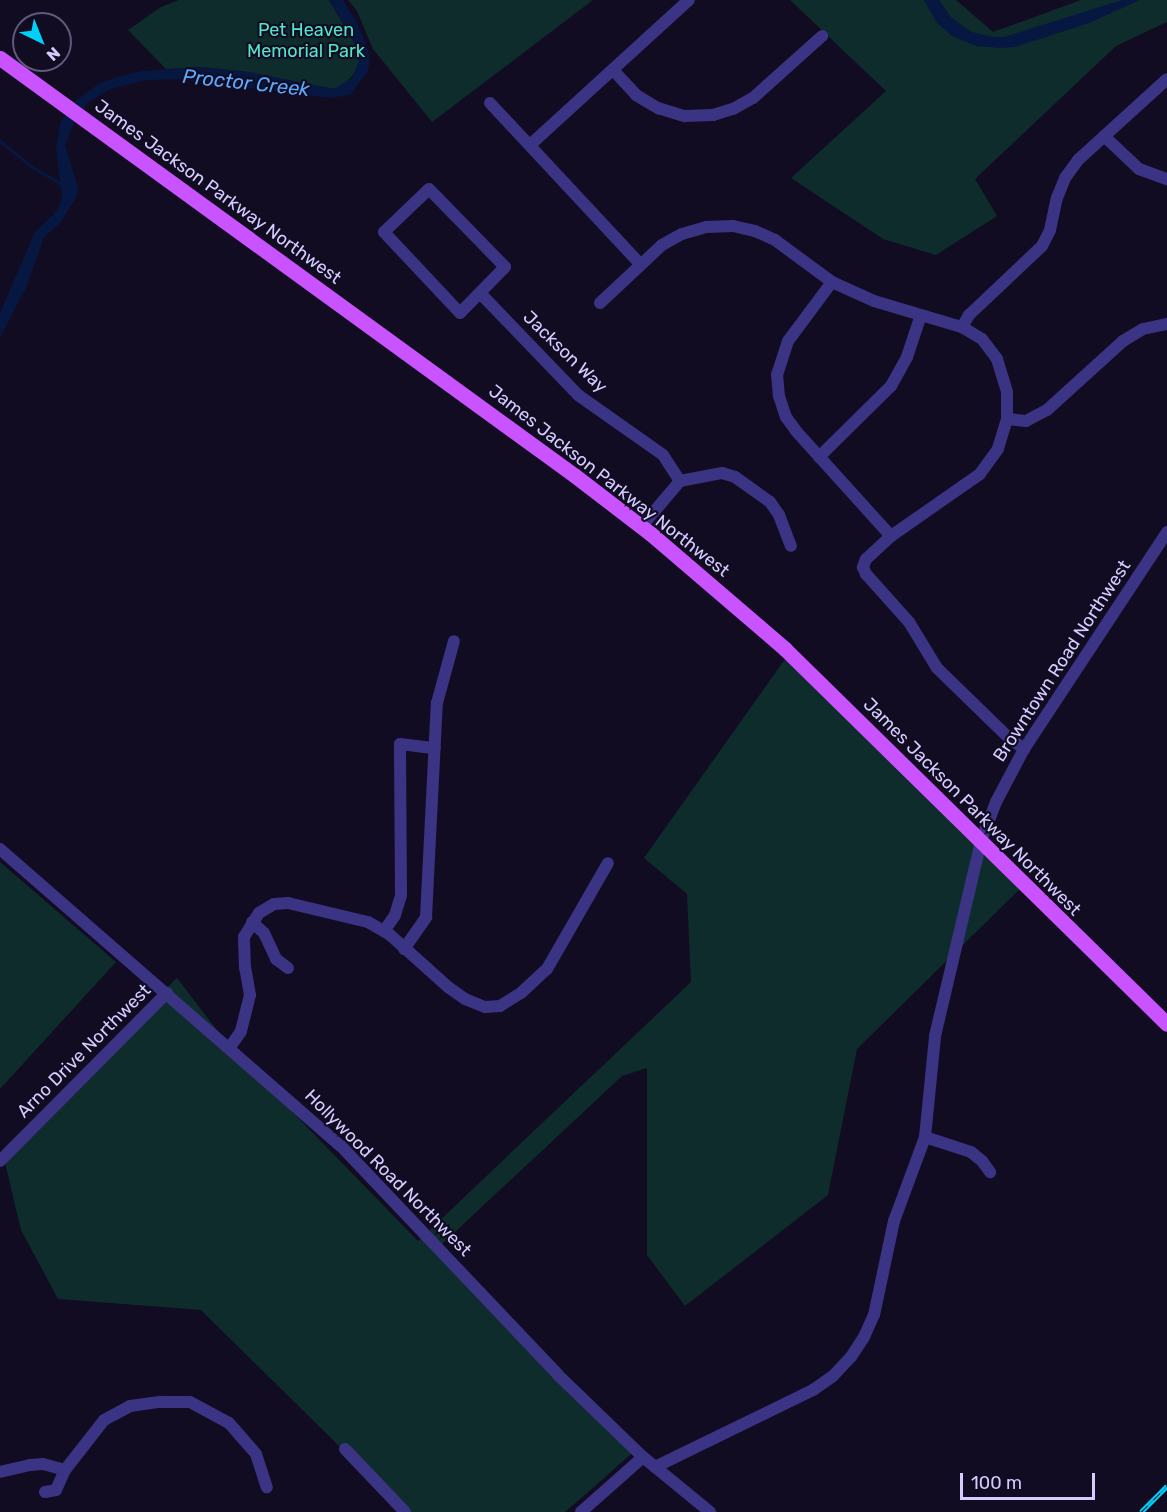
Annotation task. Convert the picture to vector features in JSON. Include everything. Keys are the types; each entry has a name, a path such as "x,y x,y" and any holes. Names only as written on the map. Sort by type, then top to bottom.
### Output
{"main road":[{"name":"James Jackson Parkway Northwest","path":"0,58 642,526 785,649 1167,1024"}],"street":[{"path":"530,145 689,0"},
{"path":"612,70 636,94 658,108 685,116 713,115 733,110 753,98 822,36"},
{"path":"962,327 969,315 1041,246 1050,230 1056,198 1065,178 1078,160 1167,80"},
{"path":"490,103 640,264"},
{"path":"1104,136 1139,169 1167,179"},
{"path":"429,189 505,267 480,293 460,313 384,232 429,189"},
{"path":"600,303 662,245 682,234 707,227 733,226 755,231 775,240 832,282 874,301 962,327 982,339 997,359 1007,392 1007,419 998,449 980,474 891,536 866,559 863,567 866,574 909,622 937,668 1023,749"},
{"path":"832,282 788,341 777,374 778,396 786,417 891,536"},
{"name":"Jackson Way","path":"480,293 578,395 663,454 680,482"},
{"path":"819,456 891,386 907,357 921,315"},
{"path":"1007,419 1026,421 1047,410 1123,341 1143,329 1167,324"},
{"path":"642,526 680,482 713,473 735,477 770,502 779,515 790,546"},
{"name":"Browntown Road Northwest","path":"655,1467 813,1390 833,1376 851,1357 874,1315 894,1221 925,1137 935,1036 981,841 996,802 1023,749 1167,532"},
{"path":"405,949 426,917 437,703 454,641"},
{"path":"384,931 395,915 401,896 400,744 435,748"},
{"name":"Hollywood Road Northwest","path":"0,849 341,1146 558,1375 643,1457 710,1512"},
{"path":"230,1047 241,1031 250,995 244,937 259,914 274,904 288,903 368,922 384,931 465,999 485,1007 500,1006 522,992 547,969 608,863"},
{"path":"252,922 264,933 276,959 288,968"},
{"name":"Arno Drive Northwest","path":"0,1161 168,993"},
{"path":"925,1137 971,1152 990,1172"},
{"path":"45,1492 56,1490 65,1470 104,1420 117,1411 140,1405 190,1402 208,1409 240,1433 256,1454 267,1487"},
{"path":"345,1449 398,1510"},
{"path":"581,1512 643,1457"},
{"path":"0,1472 43,1464 65,1470"}],"green space":[{"name":"Pet Heaven Memorial Park","path":"179,0 329,0 354,42 359,61 357,70 346,83 334,89 248,72 202,67 166,69 128,30 161,7"},
{"path":"348,0 593,0 432,122 373,49 357,11"},
{"path":"790,0 956,0 993,32 1081,0 1167,0 1167,22 1116,46 975,179 997,216 936,255 883,239 791,178 886,91"},
{"path":"790,652 1027,882 857,1049 828,1195 685,1306 647,1255 647,1068 622,1076 441,1245 487,1298 640,1446 594,1487 565,1512 406,1512 201,1310 58,1299 21,1230 2,1150 177,978 233,1051 418,1241 691,982 687,894 644,858"},
{"path":"0,862 116,962 0,1089"}],"water":[{"name":"Proctor Creek","path":"329,0 343,0 357,23 368,49 370,62 367,73 350,95 329,98 179,79 146,80 110,89 88,103 76,118 65,145 78,188 76,198 60,223 44,237 26,288 0,337 0,313 35,232 54,214 61,203 56,148 61,121 75,101 100,83 121,76 141,71 202,67 248,72 334,89 352,78 359,61 354,42"},
{"path":"924,0 939,0 951,17 972,32 1004,37 1122,0 1140,0 1089,23 1015,47 1000,48 976,46 952,36 937,23"}],"waterway":[{"path":"0,141 32,167 62,184"}],"railway":[{"path":"1141,1512 1167,1486"}]}
